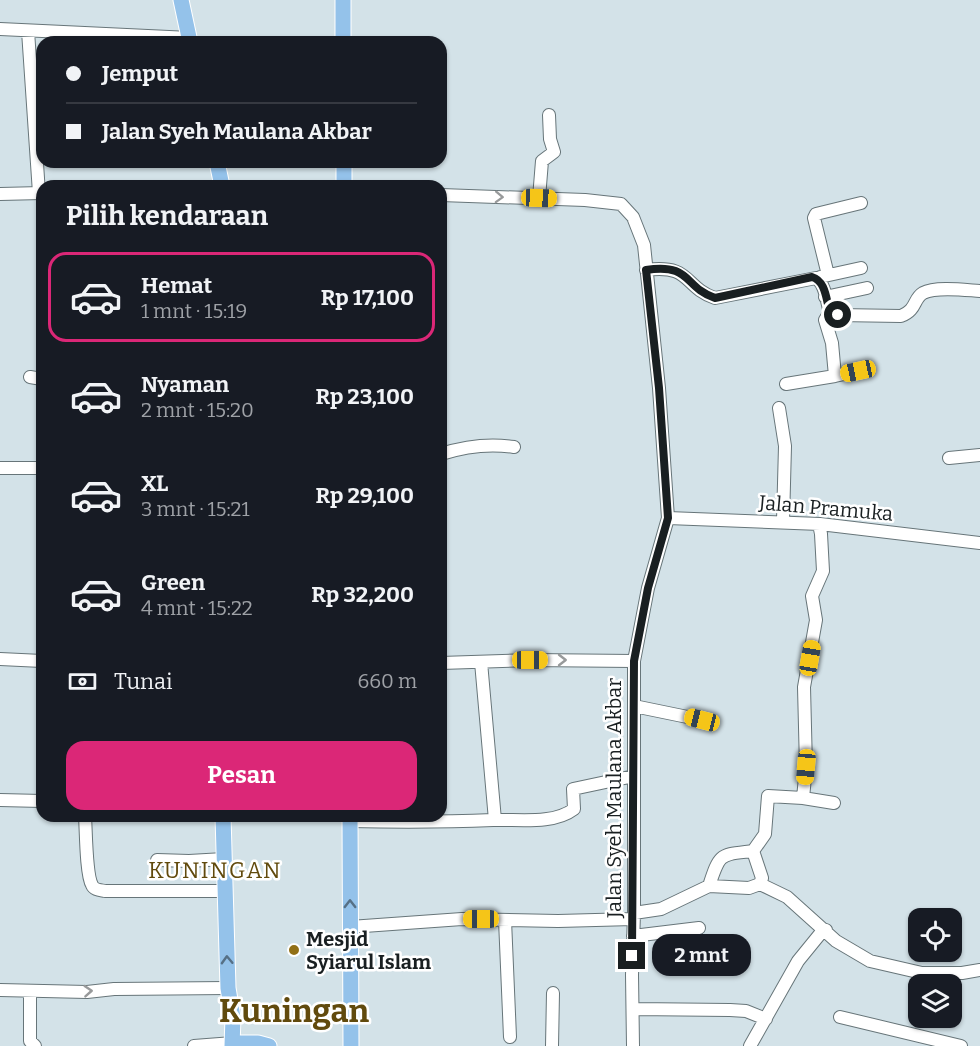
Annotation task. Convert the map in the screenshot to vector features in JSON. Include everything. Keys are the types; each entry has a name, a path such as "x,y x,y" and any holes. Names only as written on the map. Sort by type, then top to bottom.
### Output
{"main road":[{"path":"181,0 189,36"},
{"path":"343,0 344,36"},
{"path":"223,822 228,988 233,1018 232,1045 258,1043 269,1046"},
{"path":"350,822 351,1046"}],"street":[{"path":"0,29 125,36"},
{"path":"28,30 36,139"},
{"path":"447,195 539,198 542,161 554,152 550,139 549,115"},
{"path":"0,194 36,193"},
{"name":"Jalan Syeh Maulana Akbar","path":"539,198 621,204 633,217 644,245 659,388 668,518 648,588 634,661 633,1046"},
{"path":"830,312 820,280 822,277 814,218 816,214 861,203"},
{"path":"646,270 660,268 684,274 704,294 715,298 861,268"},
{"path":"825,297 867,288"},
{"path":"830,312 838,315 898,316 910,312 924,292 935,290 980,291"},
{"path":"830,312 825,320 832,344 835,376"},
{"path":"786,384 858,371"},
{"path":"779,408 785,446 783,521"},
{"path":"447,452 492,444 514,447"},
{"path":"949,458 980,455"},
{"path":"0,468 36,468"},
{"name":"Jalan Pramuka","path":"668,518 783,521 980,543"},
{"path":"803,798 806,767 804,687 816,620 812,596 824,571 819,524"},
{"path":"0,659 36,661"},
{"path":"447,663 634,661"},
{"path":"481,662 495,820"},
{"path":"634,706 702,720"},
{"path":"447,822 543,819 564,815 574,809 573,789 634,776"},
{"path":"753,851 765,834 768,796 834,803"},
{"path":"0,800 36,801"},
{"path":"85,822 89,876 92,886 97,890 225,891"},
{"path":"753,851 762,878 760,884"},
{"path":"709,886 714,869 721,857 728,853 753,851"},
{"path":"157,860 224,859"},
{"path":"350,927 462,919 633,916 661,909 709,886 749,888 760,884 787,897 837,941 870,962 922,973 962,973 980,970"},
{"path":"505,920 510,1037"},
{"path":"750,1046 798,962 820,934 822,926"},
{"path":"633,936 699,928"},
{"path":"0,990 87,992 114,989 228,988"},
{"path":"30,991 30,1041 35,1046"},
{"path":"552,1046 553,993"},
{"path":"633,1009 703,1008 748,1012 764,1018"},
{"path":"840,1017 960,1046"},
{"path":"194,1046 232,1045"}],"place":[{"name":"Mesjid Syiarul Islam","path":"294,950"}],"district":[{"name":"KUNINGAN","path":"215,870"},
{"name":"Kuningan","path":"294,1011"}],"route":[{"path":"632,956 634,661 648,588 668,518 659,388 646,270 660,268 684,274 704,294 715,298 812,277 820,280 830,312 838,315"}]}
